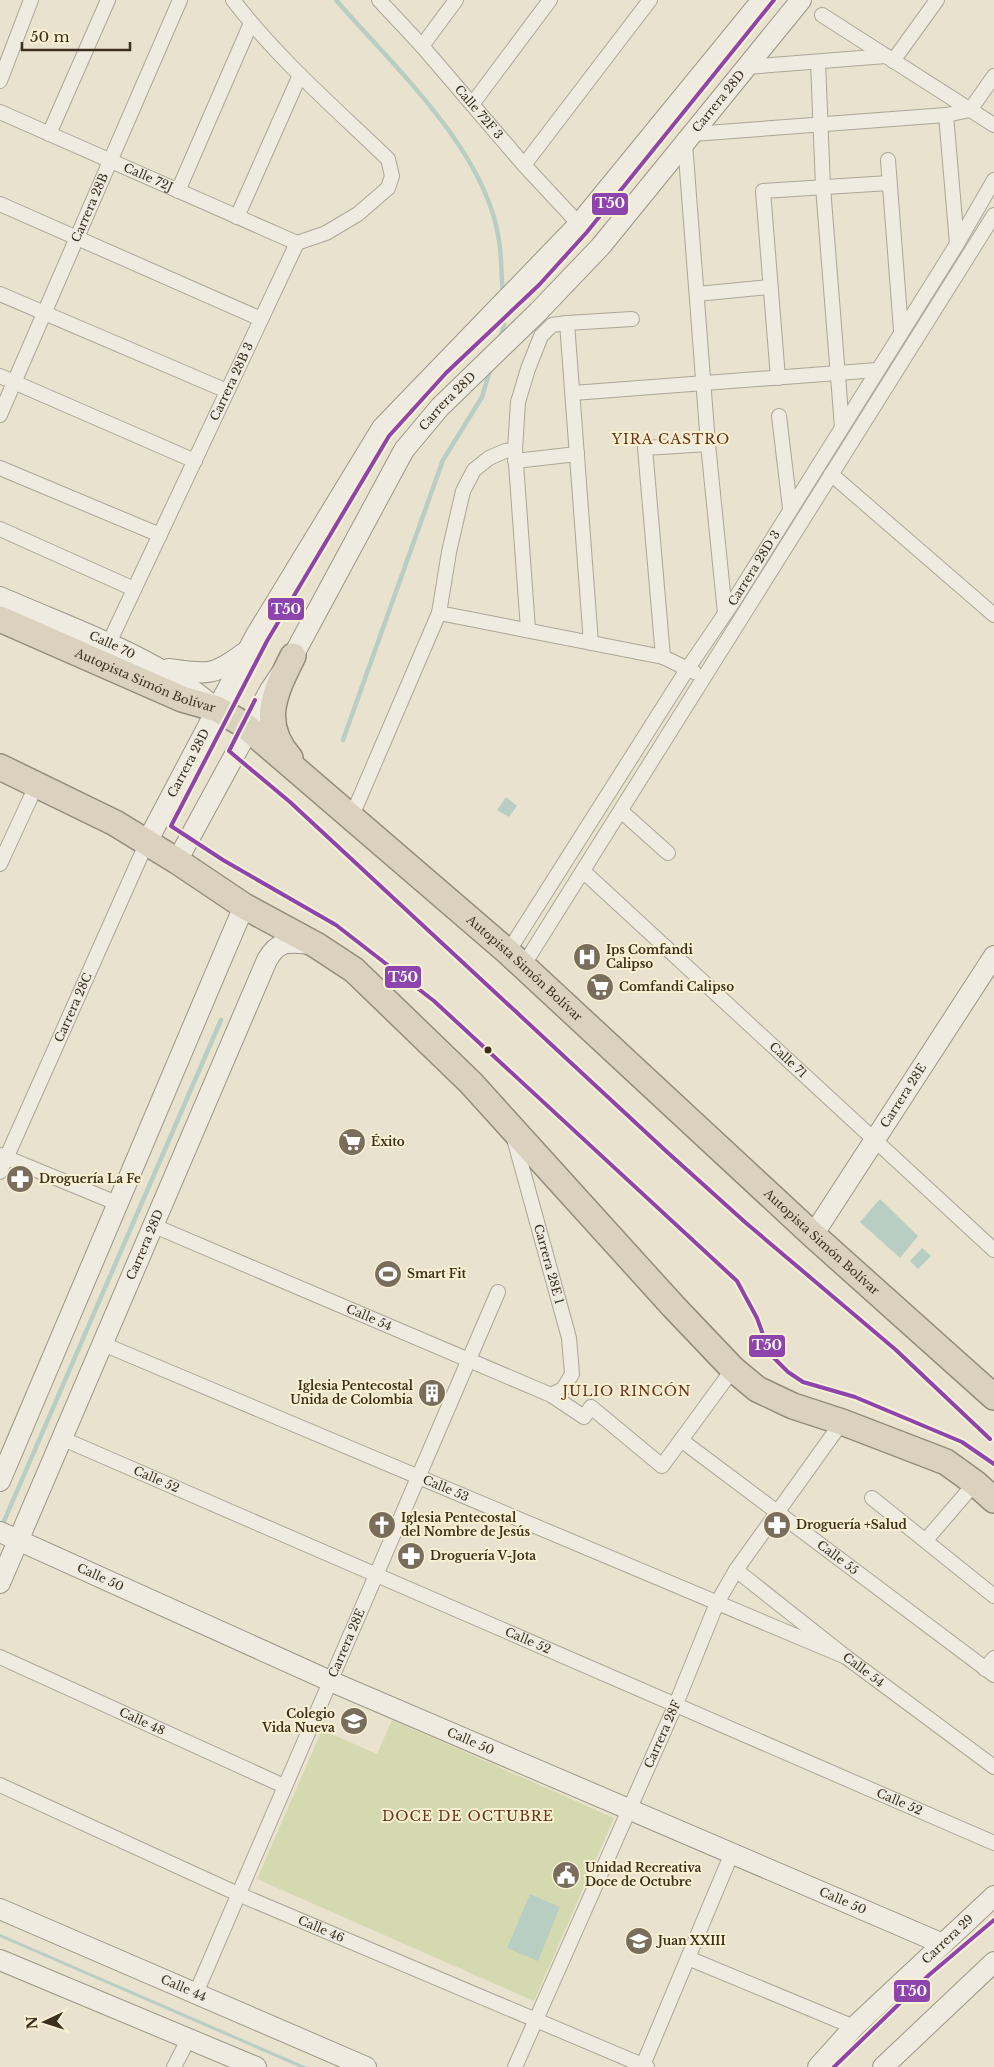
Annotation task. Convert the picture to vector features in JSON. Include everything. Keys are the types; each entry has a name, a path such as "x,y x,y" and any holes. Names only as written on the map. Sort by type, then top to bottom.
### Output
{"highway":[{"name":"Autopista Simón Bolívar","path":"0,619 182,699 217,709 249,729 516,959 813,1235 994,1397"},
{"path":"293,656 275,693 274,727 282,748 312,782"},
{"path":"0,768 115,823 177,861 244,906 316,945 354,970 385,998 510,1124 673,1306 733,1369 757,1389 792,1406 842,1422 946,1462 975,1483 994,1500"}],"street":[{"path":"0,81 31,0"},
{"path":"50,134 108,0"},
{"name":"Carrera 28B","path":"0,415 180,0"},
{"path":"234,0 251,23 300,74 388,159 392,176 388,188 358,214 326,233 297,243"},
{"name":"Calle 72F 3","path":"379,0 422,46 524,165 579,224"},
{"path":"422,46 456,0"},
{"path":"472,103 550,0"},
{"path":"524,165 650,0"},
{"name":"Carrera 28D","path":"147,842 256,636 382,428 579,224 762,0"},
{"name":"Carrera 28D","path":"177,861 270,690 293,656 404,450 440,407 538,312 601,246 802,0"},
{"path":"747,67 889,58 936,0"},
{"path":"822,14 994,125"},
{"path":"178,191 251,23"},
{"path":"818,62 823,188 836,372 842,427"},
{"path":"238,217 300,74"},
{"path":"746,610 729,608 708,444 697,294 689,138 946,115 970,110 994,76"},
{"name":"Calle 72J","path":"0,112 297,243"},
{"path":"946,115 957,244"},
{"path":"888,160 901,330"},
{"name":"Carrera 28D 3","path":"516,959 688,668 729,608 901,330 957,244 994,180"},
{"path":"778,378 763,191 889,183"},
{"path":"0,204 261,319"},
{"name":"Carrera 28D 3","path":"516,959 583,871 621,812 994,215"},
{"name":"Carrera 28B 3","path":"108,645 297,243"},
{"path":"697,294 770,287"},
{"path":"0,294 227,391"},
{"path":"528,629 515,456 518,402 528,369 540,336 552,325 632,320"},
{"path":"568,323 591,643"},
{"path":"573,393 876,370"},
{"path":"0,376 195,461"},
{"path":"779,416 790,508"},
{"path":"663,657 645,448 708,444"},
{"path":"351,818 439,613 448,552 463,491 474,470 489,458 505,450 515,456 577,454"},
{"path":"0,468 160,535"},
{"path":"831,474 994,615"},
{"path":"0,529 134,589"},
{"name":"Calle 70","path":"0,597 156,668 189,686 217,709"},
{"path":"439,613 663,657 688,668 703,678"},
{"path":"156,668 208,674 227,666 244,653 256,636"},
{"path":"0,864 36,786"},
{"path":"621,812 668,853"},
{"name":"Carrera 28C","path":"0,1172 3,1156 147,842"},
{"name":"Calle 71","path":"583,871 876,1139 994,1250"},
{"path":"0,1481 244,906"},
{"name":"Carrera 28D","path":"0,1583 10,1536 62,1438 270,954 276,947 285,943 316,945"},
{"name":"Carrera 28E","path":"813,1235 994,956"},
{"name":"Carrera 28E 1","path":"510,1124 569,1338 572,1374 563,1389 551,1395"},
{"path":"3,1156 118,1204"},
{"name":"Calle 54","path":"152,1225 551,1395 584,1417 591,1407 662,1466 681,1440"},
{"name":"Carrera 28E","path":"196,1993 498,1292"},
{"name":"Calle 53","path":"102,1344 846,1657"},
{"path":"681,1440 733,1369"},
{"name":"Carrera 28F","path":"515,2067 676,1704 717,1603 736,1570 842,1422"},
{"name":"Calle 52","path":"62,1438 994,1843"},
{"name":"Calle 55","path":"681,1440 991,1667"},
{"path":"926,1540 975,1483"},
{"path":"872,1498 994,1596"},
{"name":"Calle 50","path":"10,1536 330,1681 943,1944"},
{"name":"Calle 54","path":"736,1570 846,1657 994,1767"},
{"name":"Calle 48","path":"0,1657 284,1786"},
{"name":"Calle 46","path":"0,1785 238,1894 645,2066"},
{"path":"645,2066 732,1853"},
{"name":"Carrera 29","path":"818,2067 854,2027 994,1896"},
{"name":"Calle 44","path":"0,1909 366,2067"},
{"path":"688,1958 854,2027"},
{"path":"0,1960 256,2067"},
{"path":"883,2067 994,1962"},
{"path":"174,2067 188,2038"}],"green space":[{"path":"392,1720 614,1818 534,2001 257,1879 322,1730 377,1754"}],"shaded area":[{"path":"506,797 517,806 509,817 497,810"},
{"path":"880,1199 918,1236 900,1258 860,1222"},
{"path":"922,1248 931,1256 918,1269 910,1261"},
{"path":"530,1894 560,1907 538,1961 507,1948"},
{"path":"0,1934 307,2067 299,2067 0,1937"}],"waterway":[{"path":"336,0 434,111 457,143 476,175 491,208 499,241 503,294"},
{"path":"500,339 504,325 504,312"},
{"path":"343,740 443,460 482,397 491,367"},
{"path":"1,1528 221,1020"}],"transit line":[{"name":"T50","path":"774,0 587,232 539,285 446,373 389,436 267,641 171,826 223,860 336,925 434,1001 737,1281 757,1318 770,1354 788,1372 803,1382 855,1397 962,1442 994,1464"},
{"name":"T50","path":"255,700 229,751 290,802 666,1151 746,1223 896,1350 990,1439"},
{"name":"T50","path":"834,2067 929,1975 994,1920"}],"place":[{"name":"Ips Comfandi Calipso","path":"587,957"},
{"name":"Comfandi Calipso","path":"600,987"},
{"name":"Éxito","path":"352,1142"},
{"name":"Droguería La Fe","path":"20,1179"},
{"name":"Smart Fit","path":"388,1274"},
{"name":"Iglesia Pentecostal Unida de Colombia","path":"432,1393"},
{"name":"Iglesia Pentecostal del Nombre de Jesús","path":"382,1525"},
{"name":"Droguería +Salud","path":"777,1525"},
{"name":"Droguería V-Jota","path":"411,1556"},
{"name":"Colegio Vida Nueva","path":"354,1721"},
{"name":"Unidad Recreativa Doce de Octubre","path":"566,1875"},
{"name":"Juan XXIII","path":"639,1941"}],"district":[{"name":"YIRA CASTRO","path":"671,439"},
{"name":"JULIO RINCÓN","path":"627,1391"},
{"name":"DOCE DE OCTUBRE","path":"468,1816"}]}
